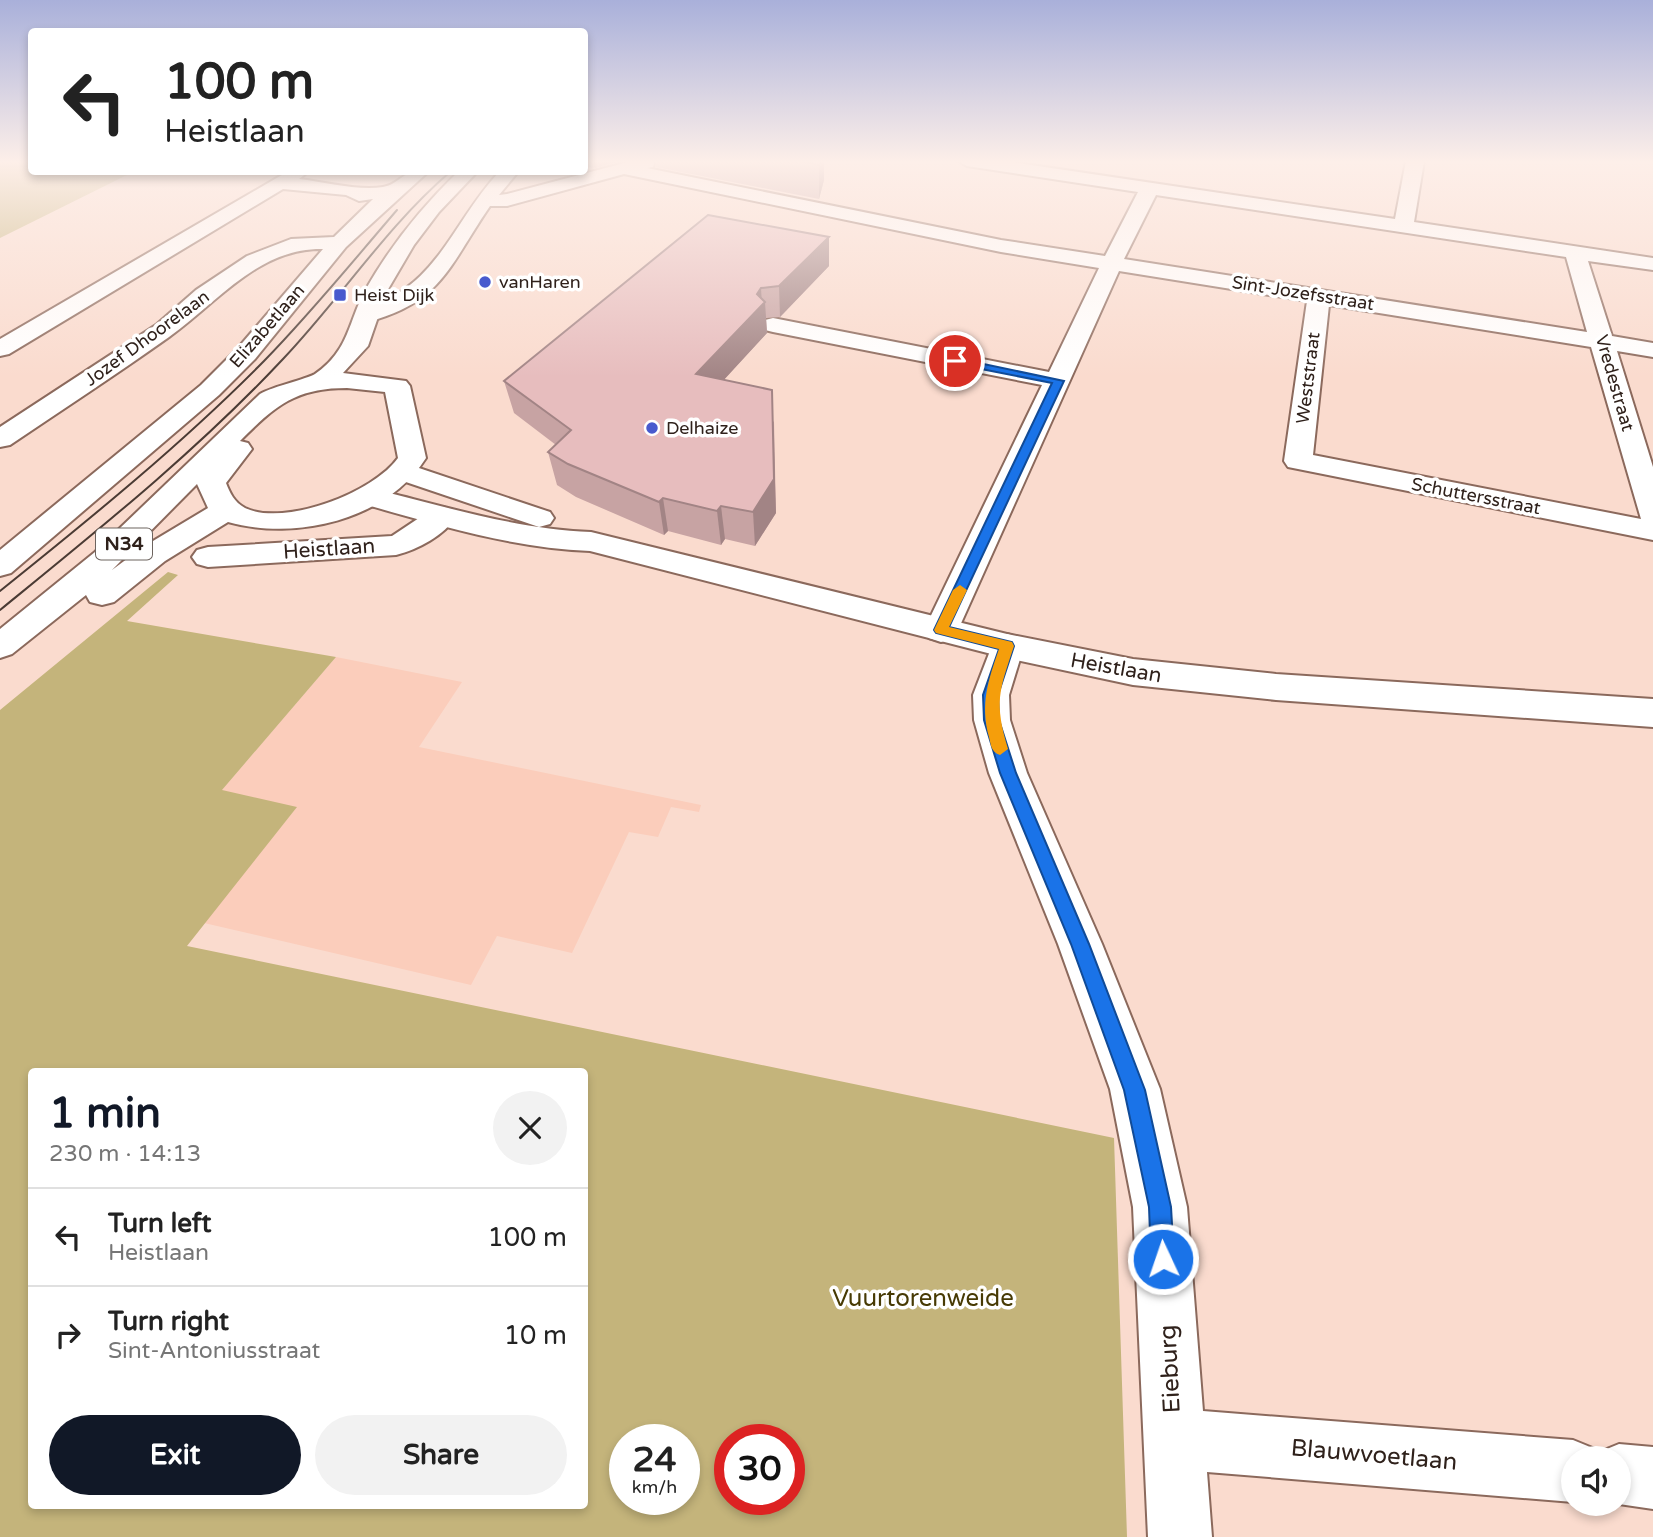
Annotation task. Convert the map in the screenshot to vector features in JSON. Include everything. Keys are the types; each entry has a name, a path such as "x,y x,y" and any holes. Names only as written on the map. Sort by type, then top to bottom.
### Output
{"street":[{"path":"0,349 195,233"},
{"name":"Elizabetlaan","path":"0,566 210,390 246,354 350,233"},
{"path":"323,380 356,346 387,271 413,233"},
{"path":"367,315 398,306 427,286 462,233"},
{"name":"Sint-Jozefsstraat","path":"933,233 1111,265 1318,295 1653,350"},
{"path":"941,630 1127,233"},
{"path":"1442,233 1653,264"},
{"name":"Jozef Dhoorelaan","path":"0,439 164,330 181,311 269,253 286,246 339,243"},
{"name":"Vredestraat","path":"1575,252 1604,342 1643,448 1653,515"},
{"name":"Weststraat","path":"1298,461 1318,295"},
{"path":"773,325 1058,381"},
{"path":"236,429 246,440 211,482 213,497 225,511 243,518 290,520 335,510 370,498 404,472 412,458 397,386 364,366 356,346"},
{"name":"N34","path":"0,646 67,596 112,555 269,399 284,390 323,380 346,379 397,386"},
{"path":"0,409 35,415"},
{"name":"Schuttersstraat","path":"1298,461 1653,531"},
{"name":"Heistlaan","path":"404,472 563,525 591,542"},
{"name":"Elizabetlaan","path":"0,553 108,475"},
{"name":"Heistlaan","path":"370,498 549,540 591,542 1007,646 1121,670 1203,681 1653,713"},
{"name":"N34","path":"0,672 154,554 225,511"},
{"name":"Heistlaan","path":"208,557 396,545 412,539 442,516"},
{"name":"Eieburg","path":"1007,646 990,695 992,720 1008,773 1080,944 1135,1090 1151,1155 1160,1207 1180,1537"},
{"name":"Blauwvoetlaan","path":"1174,1439 1561,1470"},
{"path":"1631,1476 1653,1478"}],"shaded area":[{"path":"336,657 462,682 419,747 701,805 699,812 671,807 658,837 629,832 572,953 497,936 471,985 204,923 296,808 221,791"}],"green space":[{"name":"Vuurtorenweide","path":"168,572 178,575 127,621 336,657 222,790 297,807 187,946 1114,1138 1127,1537 0,1537 0,710"}],"building":[{"name":"Delhaize","path":"686,233 805,233 829,237 779,286 761,288 757,294 765,302 696,374 772,390 774,479 753,512 721,506 717,511 663,498 659,502 568,464 548,452 571,430 504,381"}],"tram line":[{"path":"0,591 135,480 233,392 332,287 378,233"},
{"path":"0,610 146,489 216,426 304,336 390,233"}],"slow traffic":[{"path":"960,590 941,630 1007,646 990,695 992,720 1000,749"}],"place":[{"name":"vanHaren","path":"485,282"},
{"name":"Heist Dijk","path":"340,295"},
{"name":"Delhaize","path":"652,428"}],"route":[{"path":"955,361 1058,381 941,630 1007,646 990,695 992,720 1008,773 1080,944 1135,1090 1160,1207 1163,1259"}]}
